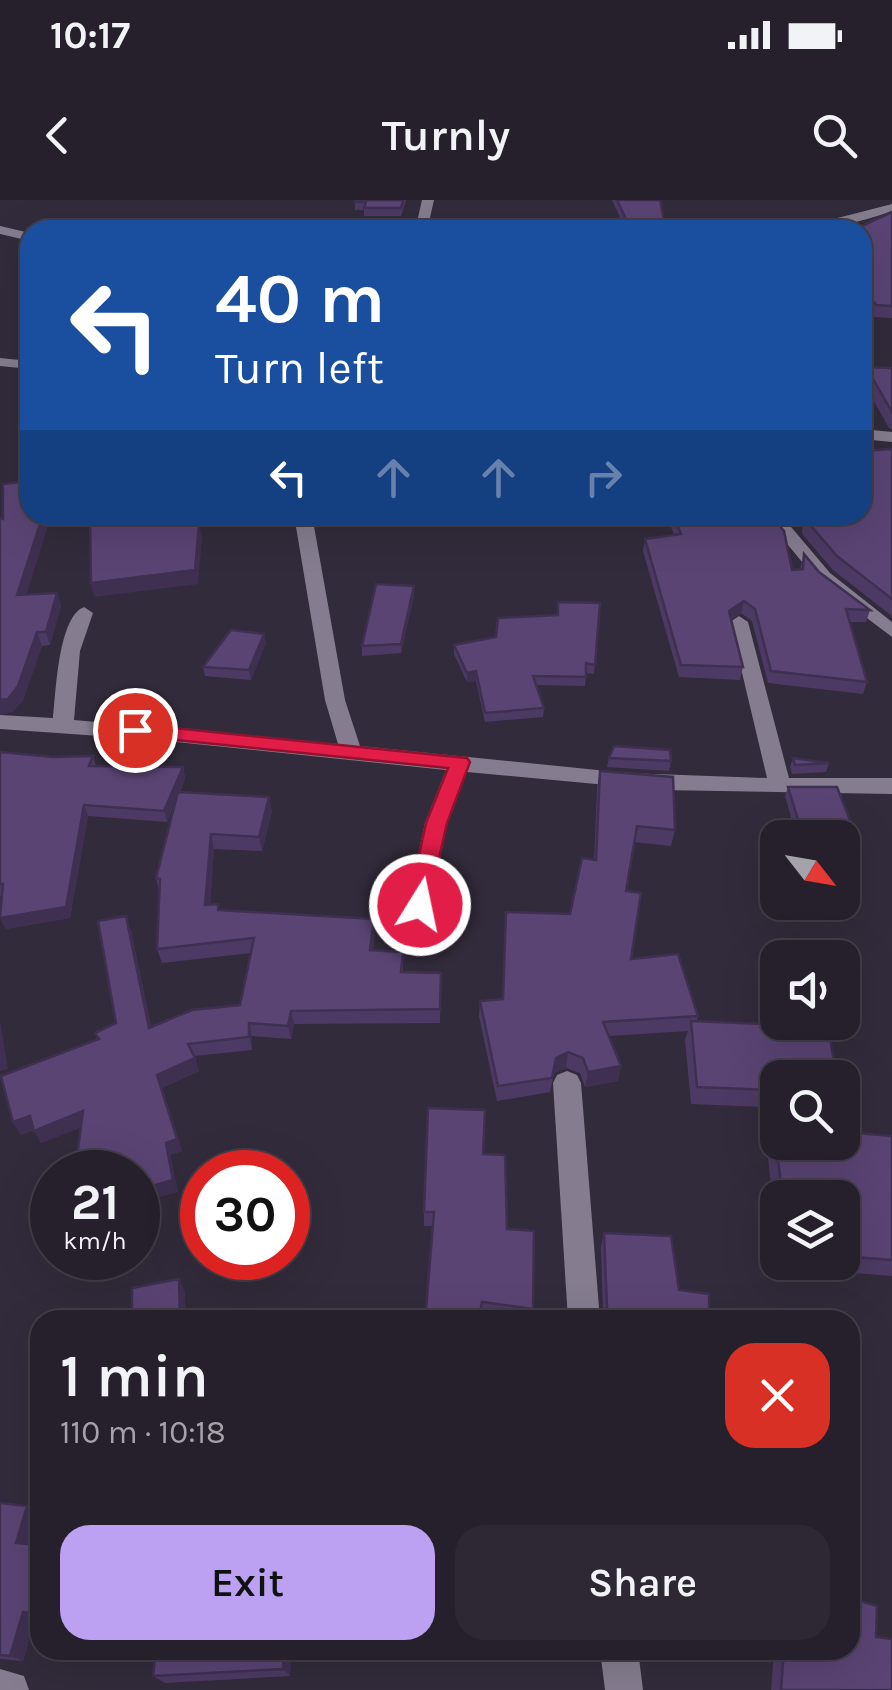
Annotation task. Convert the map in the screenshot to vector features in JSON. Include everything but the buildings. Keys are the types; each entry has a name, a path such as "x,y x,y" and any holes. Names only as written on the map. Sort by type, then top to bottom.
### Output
{"street":[{"path":"851,220 892,208"},
{"path":"305,525 334,700 351,750"},
{"path":"780,525 824,577 892,631"},
{"path":"63,725 70,650 84,612"},
{"path":"738,622 780,787"},
{"path":"0,722 351,750 628,780 780,787 892,786"},
{"path":"420,905 436,823 460,762"},
{"path":"568,1083 583,1310"},
{"path":"620,1660 624,1690"},
{"path":"0,1688 10,1690"}],"route":[{"path":"135,730 460,762 436,823 420,905"}]}
